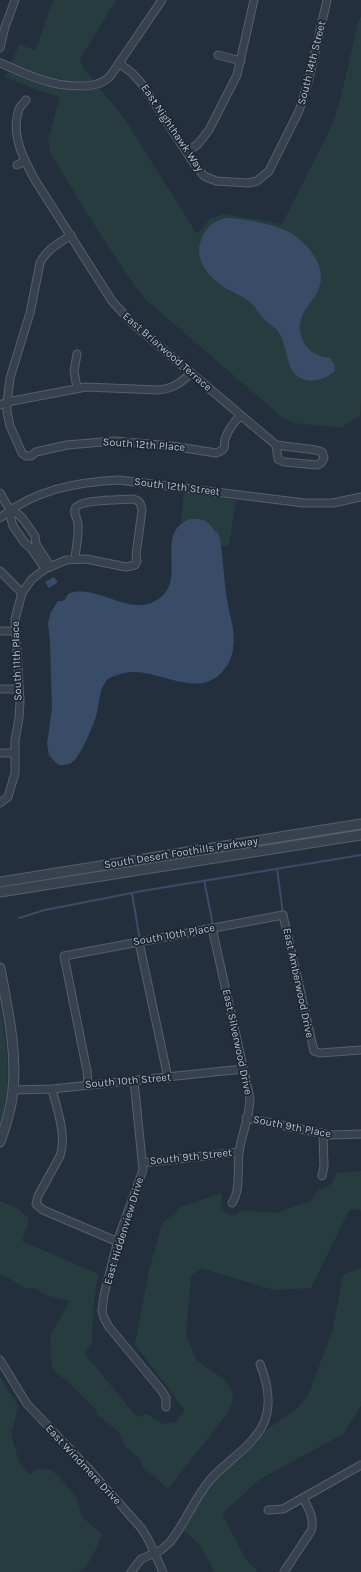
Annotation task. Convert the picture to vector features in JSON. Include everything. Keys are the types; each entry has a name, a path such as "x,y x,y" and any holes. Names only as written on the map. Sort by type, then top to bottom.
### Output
{"street":[{"path":"0,45 2,30 15,0"},
{"path":"0,63 46,82 82,86 104,82 111,75 162,0"},
{"path":"187,152 198,144 209,130 237,75 254,0"},
{"name":"South 14th Street","path":"253,182 261,179 269,171 299,111 309,79 327,0"},
{"path":"218,55 240,61"},
{"name":"East Nighthawk Way","path":"119,63 132,72 142,84 204,176 210,180 220,182 253,182"},
{"name":"East Briarwood Terrace","path":"26,100 19,109 17,123 18,138 25,161 35,180 112,301 121,312 169,355 276,445 316,450 322,452 324,458 321,463 317,464 284,462 278,459 276,445"},
{"path":"17,165 25,161"},
{"path":"71,235 48,251 43,258 30,313 2,402 77,388 102,386 158,390 168,389 181,383 191,373"},
{"path":"77,354 74,371 77,388"},
{"name":"South 12th Place","path":"2,402 7,412 10,426 22,453 26,456 31,456 36,452 67,445 114,440 172,446 216,453 221,451 224,447 225,440 234,422 241,415"},
{"name":"South 12th Street","path":"0,518 10,510 31,498 57,488 93,481 119,480 304,503 333,502 361,497"},
{"path":"0,493 10,510 11,519 19,535 47,568"},
{"name":"South 11th Place","path":"0,803 8,797 15,773 15,740 19,713 15,619 22,593 32,579 47,568 66,560 75,558 126,567 135,566 137,561 136,555 142,510 141,504 137,500 132,499 80,503 76,506 74,511 78,524 75,558"},
{"path":"10,510 18,514 30,528 35,536 36,544 47,568"},
{"path":"19,535 30,528"},
{"path":"0,571 22,593"},
{"path":"0,631 16,631"},
{"path":"0,689 18,689"},
{"path":"0,753 15,753"},
{"name":"South Desert Foothills Parkway","path":"0,882 361,824"},
{"path":"304,833 306,844"},
{"name":"South Desert Foothills Parkway","path":"0,892 361,835"},
{"name":"South 10th Place","path":"88,1085 87,1071 64,956 283,915"},
{"name":"East Amberwood Drive","path":"283,915 314,1051 320,1054 361,1050"},
{"name":"East Silverwood Drive","path":"212,928 250,1098 250,1107 246,1118 239,1152 237,1191 235,1199 232,1203"},
{"path":"138,942 168,1078"},
{"path":"0,968 12,1040 14,1062 13,1090 6,1123 0,1142"},
{"name":"South 10th Street","path":"13,1090 52,1090 243,1069"},
{"name":"East Hiddenview Drive","path":"134,1081 143,1170 118,1242 102,1304 104,1318 109,1327 162,1391 166,1398 166,1407"},
{"path":"52,1090 63,1142 62,1148 38,1196 36,1204 43,1210 118,1242"},
{"name":"South 9th Place","path":"246,1118 323,1134 340,1136 361,1134"},
{"path":"322,1176 324,1166 323,1134"},
{"name":"South 9th Street","path":"142,1162 239,1152"},
{"name":"East Windmere Drive","path":"0,1360 26,1404 87,1467 142,1529 150,1541 162,1572"},
{"path":"131,1572 141,1559 166,1546 174,1538 193,1505 210,1480 254,1439 261,1430 266,1416 269,1397 268,1385 260,1364"},
{"path":"268,1510 283,1509 361,1466"},
{"path":"284,1572 309,1537 313,1526 311,1513 303,1498"}],"green space":[{"path":"53,0 116,0 79,61 124,118 197,234 210,219 224,214 282,224 330,130 340,101 358,23 361,16 360,415 341,428 294,423 281,416 146,300 136,288 100,234 51,154 48,140 60,97 5,77 19,45 36,50"},
{"path":"184,493 236,500 229,546 221,546 216,532 208,523 196,520 181,523"},
{"path":"0,1008 7,1052 8,1080 4,1109 0,1124"},
{"path":"361,1171 361,1211 356,1209 349,1210 311,1288 274,1290 201,1268 191,1276 186,1334 196,1360 226,1381 230,1387 233,1398 229,1411 168,1489 143,1467 141,1460 123,1444 120,1433 95,1413 97,1411 71,1385 52,1369 50,1336 70,1301 45,1295 34,1288 25,1288 0,1273 0,1201 20,1210 29,1219 22,1241 98,1274 93,1308 92,1342 84,1353 137,1417 147,1414 163,1424 176,1422 185,1410 135,1345 149,1271 162,1224 181,1207 222,1193 221,1208 227,1214 236,1215 242,1210 276,1213 311,1201 318,1189 328,1186 334,1180 336,1173"},
{"path":"361,1268 361,1406 343,1434 260,1479 224,1512 223,1516 245,1558 258,1572 214,1572 205,1554 197,1543 182,1530 206,1491 220,1473 257,1442 266,1430 299,1407 309,1393 333,1329 343,1275"},
{"path":"0,1377 18,1406 11,1434 19,1462 30,1475 38,1468 52,1470 77,1497 81,1516 102,1534 96,1550 90,1560 79,1572 0,1572"}],"water":[{"path":"225,218 247,220 282,229 300,239 311,251 321,272 321,279 316,294 300,322 300,331 305,345 311,351 318,355 330,358 335,365 334,372 321,379 312,381 302,379 297,376 290,367 283,341 276,329 262,317 249,301 221,285 209,274 201,262 199,255 201,240 210,226"},
{"path":"190,519 206,521 217,532 220,538 227,601 234,637 232,656 229,662 221,673 210,681 198,683 186,683 146,673 133,672 120,674 109,678 103,685 96,716 82,749 75,760 71,763 59,765 49,755 47,744 52,709 48,623 51,612 58,601 63,601 70,593 91,593 131,605 151,603 163,595 170,585 172,573 171,548 173,536 179,526"},
{"path":"54,577 58,582 49,588 45,582"}],"waterway":[{"path":"19,918 45,910 142,891 361,855"},
{"path":"277,868 283,914"},
{"path":"204,880 212,927"},
{"path":"132,893 139,940"}]}
